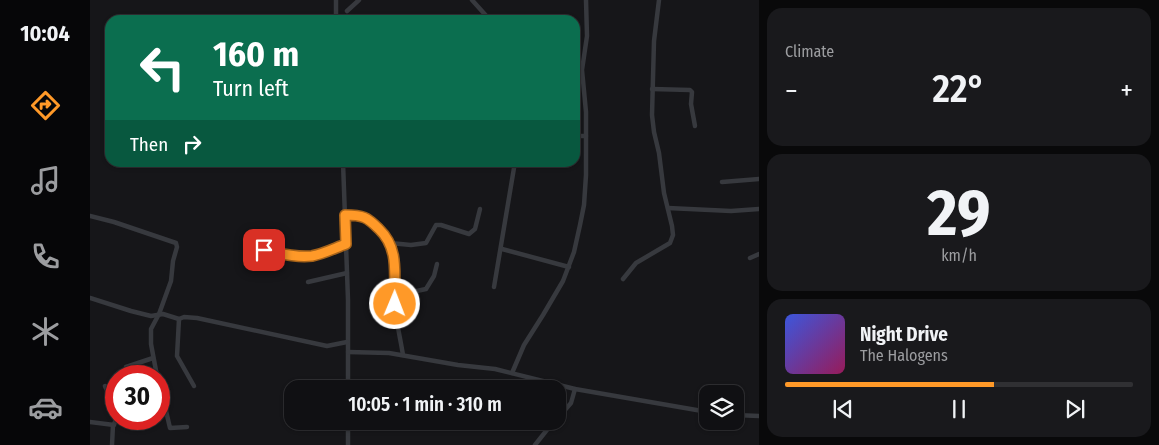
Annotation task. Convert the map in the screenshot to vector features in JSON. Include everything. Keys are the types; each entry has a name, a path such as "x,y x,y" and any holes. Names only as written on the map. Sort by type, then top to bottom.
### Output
{"street":[{"path":"336,0 336,15"},
{"path":"347,11 360,0"},
{"path":"472,0 486,15"},
{"path":"512,373 524,345 555,296 569,267 584,205 586,136 582,70 586,36 586,0"},
{"path":"622,279 636,263 670,243 673,235 654,132 652,89 654,41 659,0"},
{"path":"652,89 690,90 692,92 691,104 694,126"},
{"path":"580,136 586,136"},
{"path":"342,167 348,300 348,380"},
{"path":"494,287 515,167"},
{"path":"722,182 759,180"},
{"path":"668,208 731,211 759,209"},
{"path":"390,243 411,245 426,243 436,225 469,234 475,229 480,209"},
{"path":"345,215 366,217 386,236 390,243 395,262 395,304 403,355"},
{"path":"90,216 176,243 177,247 173,261 171,281 150,329 155,365"},
{"path":"264,250 290,255 311,256 346,244"},
{"path":"502,249 569,267"},
{"path":"750,258 759,254"},
{"path":"395,289 412,292 426,288 434,276 437,264"},
{"path":"308,282 347,273"},
{"path":"90,298 110,306 151,316 158,314 179,320 184,317 197,318 327,346 347,342"},
{"path":"179,320 177,356 194,386"},
{"path":"348,352 373,351 449,364 496,369 576,389 699,410"},
{"path":"132,365 153,358"},
{"path":"566,409 571,403 576,389"},
{"path":"744,415 759,416"},
{"path":"90,422 105,424"},
{"path":"170,428 187,427"},
{"path":"112,445 113,430"},
{"path":"348,430 348,445"},
{"path":"535,445 547,430"}],"route":[{"path":"264,250 290,255 311,256 346,244 345,215 366,217 386,236 392,246 395,262 395,304"}]}
